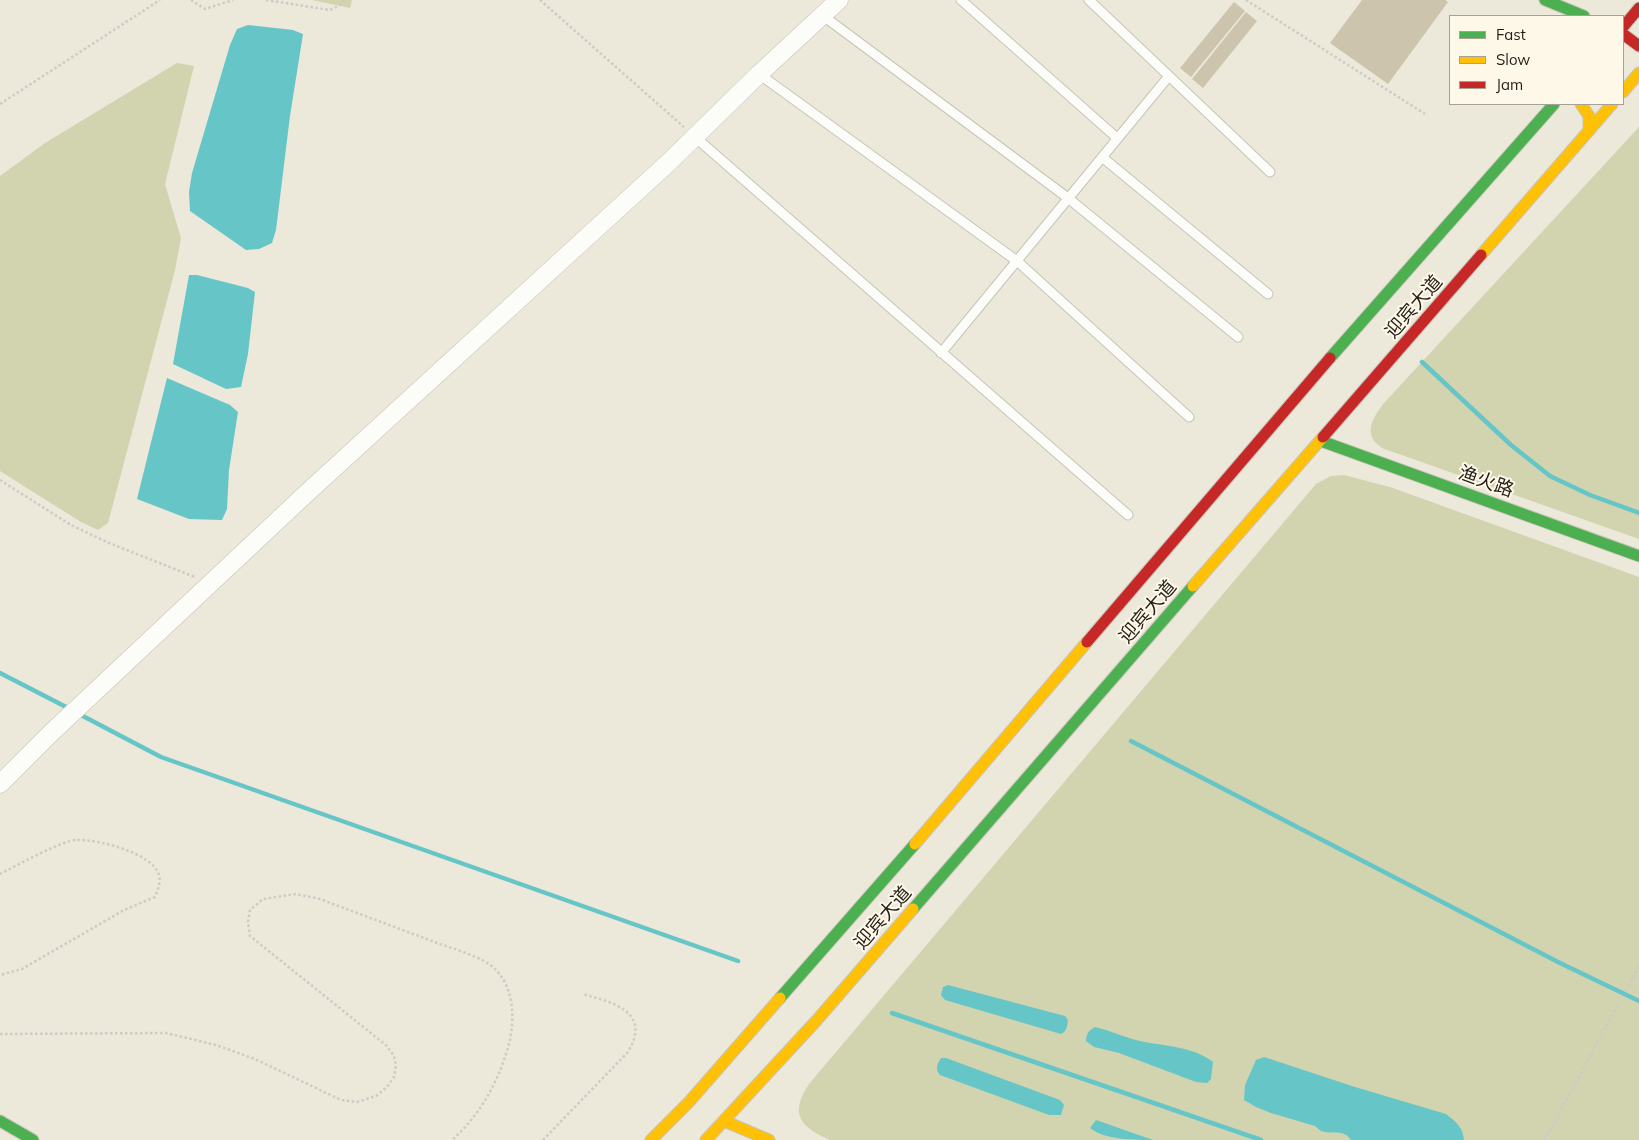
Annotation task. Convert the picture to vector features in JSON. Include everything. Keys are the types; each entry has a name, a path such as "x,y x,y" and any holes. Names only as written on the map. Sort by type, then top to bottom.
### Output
{"main road":[{"path":"1545,0 1582,15"},
{"path":"1624,26 1639,8"},
{"path":"1624,35 1639,46"},
{"path":"1624,91 1639,73"},
{"name":"迎宾大道","path":"651,1140 689,1102 908,852 1343,342 1553,105"},
{"path":"1581,105 1586,109 1590,118 1589,131"},
{"name":"迎宾大道","path":"706,1140 824,1012 1611,105"},
{"name":"渔火路","path":"1321,441 1639,556"},
{"path":"724,1121 769,1140"},
{"path":"1,1125 33,1140"}],"street":[{"path":"0,784 52,732 211,583 695,137 828,6"}],"lane":[{"path":"961,0 1117,138"},
{"path":"1088,0 1270,172"},
{"path":"828,6 1068,198 1238,338"},
{"path":"759,74 1017,261 1189,417"},
{"path":"941,353 1169,76"},
{"path":"695,137 1128,515"},
{"path":"1102,157 1268,294"}],"path":[{"path":"0,104 160,0"},
{"path":"191,0 205,9 233,0"},
{"path":"266,0 330,10 342,4 344,0"},
{"path":"540,0 695,137"},
{"path":"1246,0 1425,114"},
{"path":"0,480 71,525 109,543 211,583"},
{"path":"0,874 62,844 76,840 109,845 145,859 155,866 159,874 160,884 155,897 124,910 22,969 0,975"},
{"path":"0,1034 166,1033 216,1045 255,1059 341,1100 357,1102 376,1096 387,1087 394,1077 396,1066 394,1056 387,1046 250,936 248,922 250,910 263,899 296,894 320,899 465,953 494,967 504,979 510,996 512,1018 509,1045 503,1065 490,1093 477,1114 452,1140"},
{"path":"1626,990 1639,966"},
{"path":"543,1140 628,1052 634,1041 636,1032 633,1019 624,1008 607,1000 582,994"},
{"path":"1544,1140 1618,1004"}],"green space":[{"path":"312,0 352,0 350,8"},
{"path":"177,63 194,66 165,184 181,238 175,270 108,523 98,530 81,522 0,471 0,176 45,143"},
{"path":"1639,127 1639,539 1382,448 1374,440 1371,430 1373,420 1384,403"},
{"path":"1344,475 1390,487 1639,577 1639,1140 830,1140 811,1130 801,1118 799,1111 803,1094 809,1084 1316,484 1331,476"}],"water":[{"path":"248,25 293,30 303,34 290,116 276,230 272,243 259,249 246,250 190,211 189,192 192,173 230,45 237,29"},
{"path":"189,275 197,275 248,288 255,292 248,354 241,387 226,389 173,364"},
{"path":"167,378 230,405 238,412 229,470 227,509 222,520 189,519 137,499"},
{"path":"948,985 1065,1016 1068,1020 1066,1028 1061,1034 945,1000 941,995 943,987"},
{"path":"1095,1027 1139,1041 1189,1050 1206,1057 1213,1062 1211,1079 1207,1083 1196,1082 1119,1053 1094,1047 1086,1041 1088,1033"},
{"path":"1264,1057 1446,1114 1461,1128 1464,1140 1351,1140 1345,1134 1321,1131 1315,1126 1256,1107 1244,1100 1245,1085 1256,1060"},
{"path":"941,1058 946,1058 1060,1100 1064,1105 1061,1115 1049,1115 940,1075 937,1071 937,1066"},
{"path":"1096,1120 1153,1140 1137,1140 1103,1135 1090,1128"}],"building":[{"path":"1362,0 1445,0 1448,2 1388,84 1330,43"},
{"path":"1234,2 1245,11 1191,77 1180,68"},
{"path":"1246,12 1257,21 1203,88 1192,79"}],"waterway":[{"path":"1422,362 1511,445 1550,476 1590,495 1639,513"},
{"path":"0,673 70,709"},
{"path":"79,714 161,757 738,961"},
{"path":"1131,741 1560,963 1639,1001"},
{"path":"892,1013 1261,1140"}],"traffic: fast":[{"path":"1545,0 1582,15"},
{"path":"1330,358 1553,105"},
{"path":"1321,441 1639,556"},
{"path":"913,909 1193,586"},
{"path":"780,998 915,844"},
{"path":"0,1121 33,1140"}],"traffic: slow":[{"path":"1624,91 1639,73"},
{"path":"1582,105 1589,116 1589,131"},
{"path":"1481,255 1611,105"},
{"path":"1193,586 1323,437"},
{"path":"915,844 1087,642"},
{"path":"706,1140 817,1020 913,909"},
{"path":"651,1140 689,1102 780,998"},
{"path":"724,1121 769,1140"}],"traffic: jam":[{"path":"1624,26 1639,8"},
{"path":"1624,35 1639,46"},
{"path":"1323,437 1481,255"},
{"path":"1087,642 1330,358"}]}
